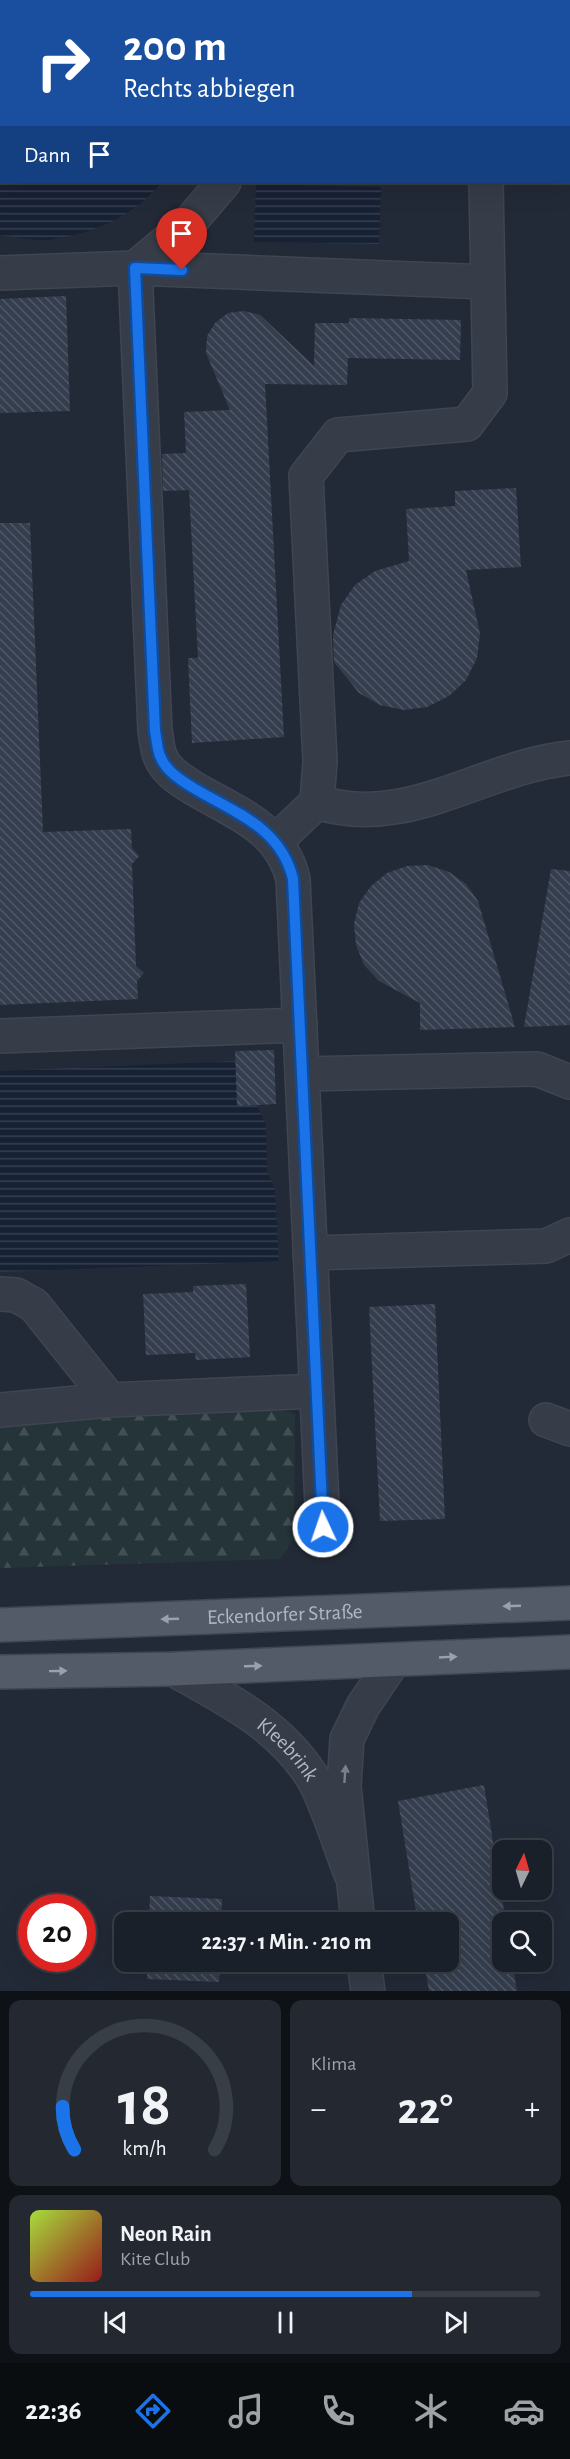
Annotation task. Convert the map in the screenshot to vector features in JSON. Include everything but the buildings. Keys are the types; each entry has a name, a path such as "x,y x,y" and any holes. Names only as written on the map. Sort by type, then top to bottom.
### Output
{"main road":[{"name":"Eckendorfer Straße","path":"0,1625 570,1604"},
{"path":"0,1672 173,1669 570,1652"}],"street":[{"path":"135,268 189,223 223,183"},
{"path":"276,841 317,802 320,761 306,476 338,435 467,424 490,393 486,183"},
{"path":"135,268 155,731 160,757 167,768 182,782 258,826 276,841 288,860 293,879 323,1527"},
{"path":"0,273 135,268 488,282"},
{"path":"317,802 342,810 375,811 409,805 527,767 570,758"},
{"path":"0,1036 300,1025"},
{"path":"303,1074 537,1069 570,1082"},
{"path":"310,1253 546,1246 570,1234"},
{"path":"0,1294 16,1295 34,1305 110,1400"},
{"path":"0,1410 110,1400 316,1391"},
{"name":"Kleebrink","path":"356,1912 344,1786 347,1739 363,1706 394,1660"},
{"name":"Kleebrink","path":"173,1669 247,1711 284,1740 312,1777 351,1874"},
{"path":"365,1972 368,1991"}],"green space":[{"path":"264,1405 295,1414 294,1538 280,1559 0,1568 0,1421"}],"water":[{"path":"0,183 161,183 138,205 95,229 46,240 0,235"},
{"path":"256,184 381,187 379,244 254,242"},
{"path":"236,1061 266,1125 267,1170 275,1190 279,1261 0,1272 0,1071"}],"route":[{"path":"182,270 135,268 155,731 160,757 167,768 182,782 258,826 276,841 288,860 293,879 323,1527"}]}
